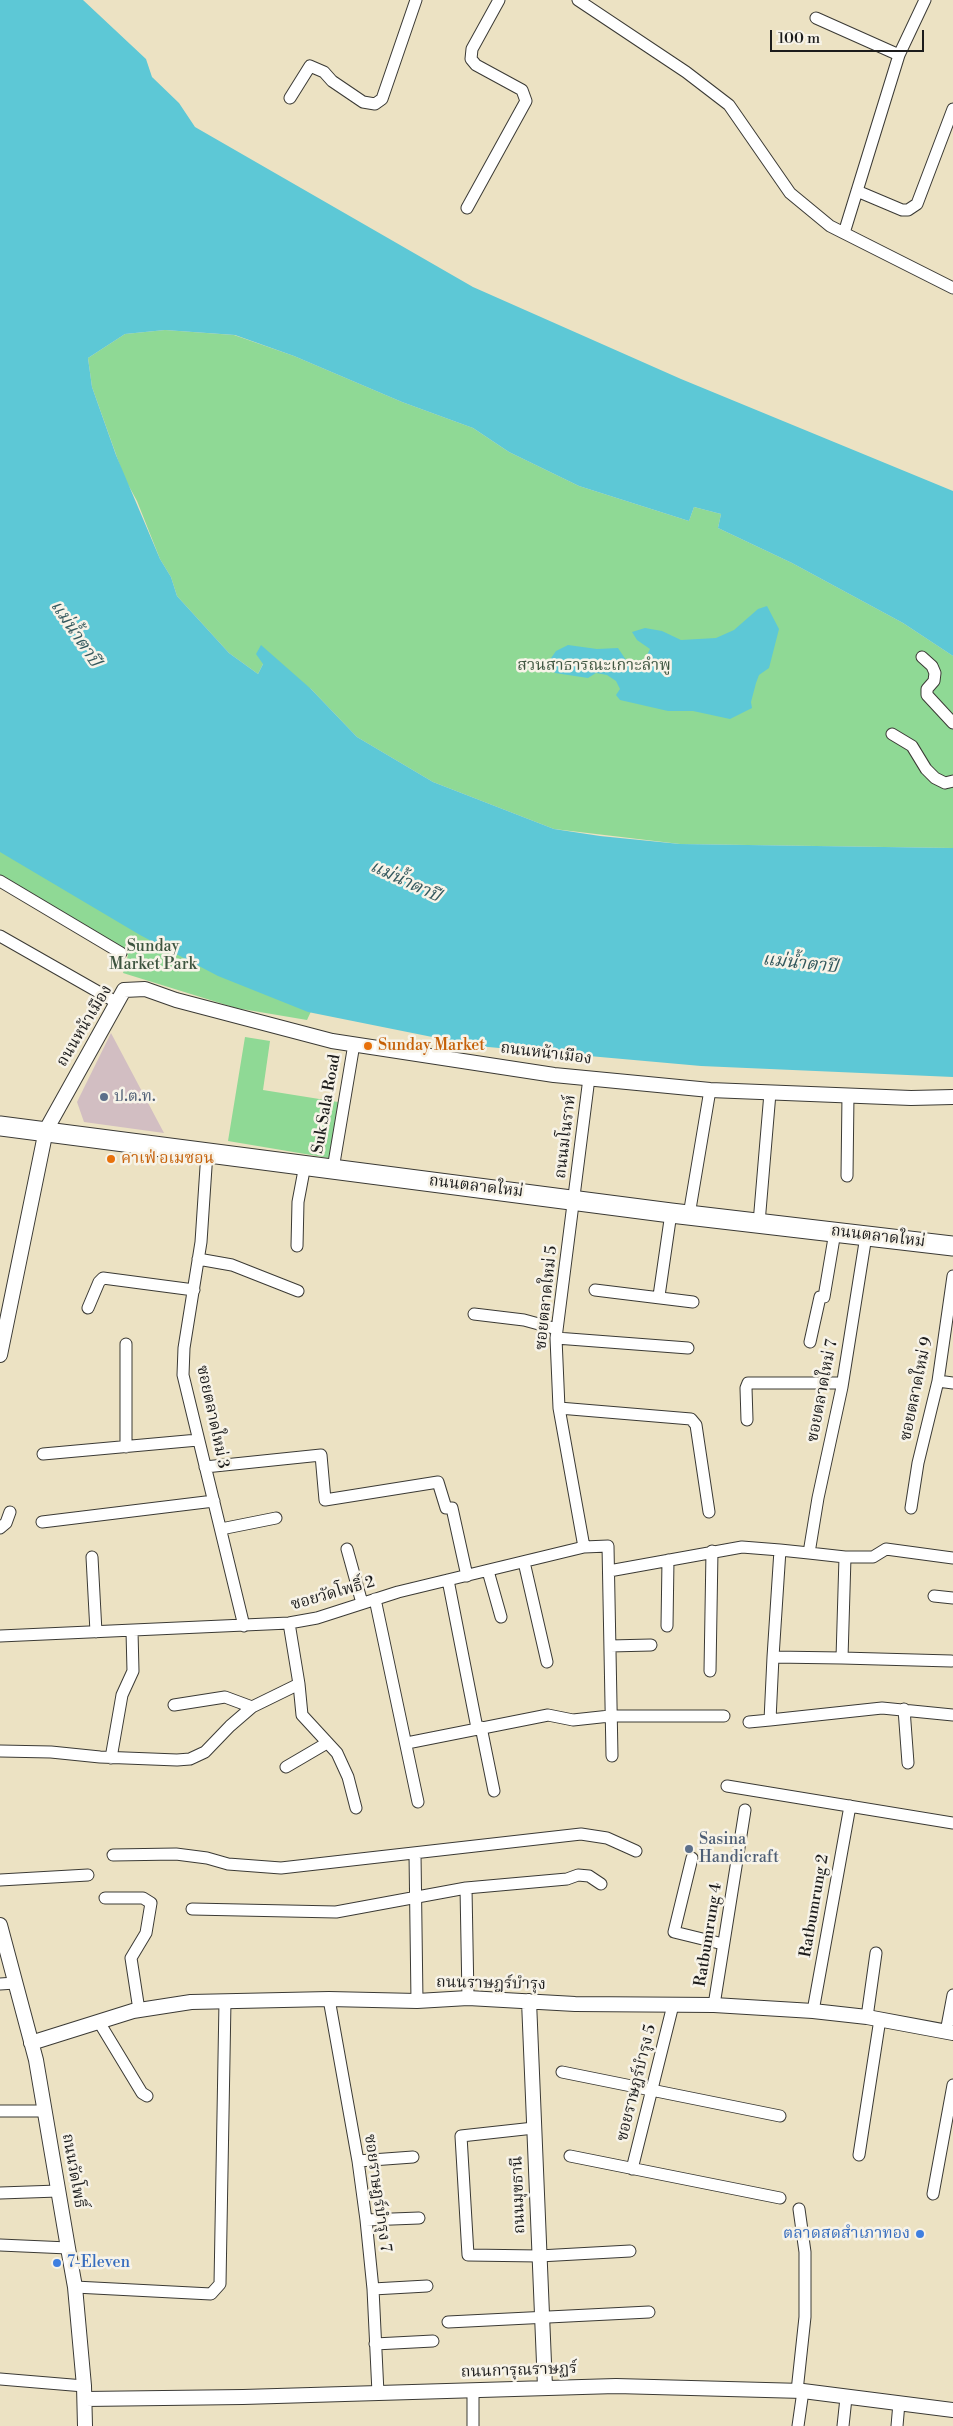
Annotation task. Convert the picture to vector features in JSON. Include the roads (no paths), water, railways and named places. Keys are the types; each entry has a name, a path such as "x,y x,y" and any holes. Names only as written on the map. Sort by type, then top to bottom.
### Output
{"main road":[{"name":"ถนนตลาดใหม่","path":"0,1126 46,1130 680,1214 953,1246"}],"street":[{"path":"290,98 310,66 324,72 332,81 363,102 375,104 382,99 416,0"},
{"path":"467,208 526,101 522,90 476,65 471,59 472,49 499,0"},
{"path":"578,0 686,72 729,105 790,193 830,226 953,288"},
{"path":"844,233 899,55 925,0"},
{"path":"816,18 899,55"},
{"path":"857,191 902,210 908,210 917,204 953,108"},
{"path":"922,657 932,666 935,674 934,681 927,689 927,695 953,723"},
{"path":"892,734 912,746 926,769 935,778 945,782 953,781"},
{"path":"0,881 121,953"},
{"path":"0,936 116,1002"},
{"name":"ถนนหน้าเมือง","path":"46,1130 124,990 145,989 176,1000 332,1041 554,1075 710,1090 911,1098 953,1097"},
{"name":"Suk Sala Road","path":"333,1168 354,1044"},
{"name":"ถนนมโนราห์","path":"575,1200 590,1078"},
{"path":"659,1296 710,1090"},
{"path":"759,1223 770,1093"},
{"path":"847,1176 848,1096"},
{"path":"0,1355 46,1130"},
{"name":"ซอยตลาดใหม่ 3","path":"207,1152 198,1259 184,1348 182,1375 244,1626"},
{"path":"297,1246 298,1202 305,1165"},
{"name":"ซอยตลาดใหม่ 5","path":"575,1200 557,1334 559,1408 584,1547"},
{"path":"810,1342 820,1297 824,1297 835,1232"},
{"name":"ซอยตลาดใหม่ 7","path":"810,1553 818,1498 842,1383 866,1236"},
{"path":"198,1259 232,1265 298,1291"},
{"name":"ซอยตลาดใหม่ 9","path":"911,1508 918,1463 938,1381 953,1276"},
{"path":"88,1308 99,1282 103,1278 194,1290"},
{"path":"595,1290 659,1296 693,1302"},
{"path":"474,1314 524,1320 557,1334 688,1348"},
{"path":"126,1344 126,1447"},
{"path":"938,1381 953,1383"},
{"path":"747,1420 746,1388 748,1383 842,1383"},
{"path":"559,1408 691,1420 696,1425 708,1512"},
{"path":"43,1454 198,1440"},
{"path":"205,1467 321,1455 325,1500 438,1482 446,1508 452,1508 467,1576"},
{"path":"42,1522 214,1501"},
{"path":"0,1528 6,1523 10,1512"},
{"path":"221,1529 276,1518"},
{"name":"ซอยวัดโพธิ์ 2","path":"0,1636 289,1623 317,1618 374,1599 584,1547 608,1546 609,1571"},
{"path":"612,1756 609,1571 742,1547 845,1557 873,1557 886,1550 953,1558"},
{"path":"346,1548 362,1604"},
{"path":"770,1720 780,1550"},
{"path":"710,1671 712,1551"},
{"path":"92,1557 96,1632"},
{"path":"842,1658 845,1557"},
{"path":"667,1626 668,1560"},
{"path":"524,1562 547,1662"},
{"path":"488,1571 501,1617"},
{"path":"448,1580 494,1791"},
{"path":"934,1596 953,1598"},
{"path":"374,1599 407,1743 418,1802"},
{"path":"289,1623 302,1716 334,1749 348,1777 356,1808"},
{"path":"111,1758 122,1695 133,1671 132,1631"},
{"path":"610,1646 651,1645"},
{"path":"773,1657 951,1661"},
{"path":"0,1751 51,1752 111,1758 190,1759 205,1752 252,1707 299,1684"},
{"path":"174,1705 216,1697 233,1699 252,1707"},
{"path":"749,1722 882,1708 953,1715"},
{"path":"904,1709 908,1764"},
{"path":"407,1743 548,1715 573,1720 610,1716 724,1716"},
{"path":"286,1767 327,1743"},
{"path":"727,1786 953,1823"},
{"name":"Ratbumrung 2","path":"812,2011 850,1806"},
{"name":"Ratbumrung 4","path":"714,2005 745,1810"},
{"path":"114,1855 176,1854 207,1858 228,1864 280,1868 581,1834 608,1838 636,1851"},
{"path":"415,1854 417,2001"},
{"path":"692,1858 674,1932 724,1944"},
{"path":"0,1880 88,1875"},
{"path":"192,1909 336,1912 417,1895 466,1888 567,1879 578,1875 589,1876 601,1884"},
{"path":"466,1888 468,1998"},
{"path":"105,1898 144,1898 151,1903 146,1933 131,1958 139,2010"},
{"name":"ถนนวัดโพธิ์","path":"0,1925 31,2043 45,2111 75,2287 85,2393 85,2426"},
{"path":"859,2155 873,2018 876,1953"},
{"path":"0,1984 15,1983"},
{"path":"950,2032 953,1995"},
{"name":"ถนนราษฎร์บำรุง","path":"31,2043 139,2010 191,2002 225,2000 329,1999 417,2001 468,1998 575,2004 714,2005 812,2011 873,2018 950,2032"},
{"name":"ซอยราษฎร์บำรุง 7","path":"329,1999 358,2161 366,2220 378,2393"},
{"path":"75,2287 211,2294 220,2284 225,2000"},
{"name":"ถนนมุขธานี","path":"529,2001 545,2387"},
{"name":"ซอยราษฎร์บำรุง 5","path":"632,2168 674,2005"},
{"path":"99,2022 142,2093 147,2096"},
{"path":"562,2072 780,2116"},
{"path":"933,2194 948,2145 953,2085"},
{"path":"0,2112 45,2111"},
{"path":"534,2128 461,2136 468,2255 539,2256 630,2251"},
{"path":"570,2156 780,2198"},
{"path":"358,2161 413,2157"},
{"path":"0,2193 58,2191"},
{"path":"798,2426 805,2317 805,2252 799,2208"},
{"path":"366,2220 419,2218"},
{"path":"0,2245 68,2248"},
{"path":"372,2289 427,2286"},
{"path":"448,2322 543,2319 649,2312"},
{"path":"375,2344 433,2341"},
{"path":"0,2378 85,2393"},
{"name":"ถนนการุณราษฏร์","path":"85,2393 243,2397 616,2386 800,2391 953,2410"},
{"path":"473,2426 474,2391"},
{"path":"843,2426 846,2398"},
{"path":"897,2426 899,2403"}],"water":[{"name":"แม่น้ำตาปี","path":"0,0 83,0 146,59 152,77 179,103 195,127 473,287 681,379 953,491 953,656 903,623 792,563 718,528 721,514 694,507 689,521 579,486 509,452 473,428 402,402 294,356 235,335 165,330 125,334 88,358 92,387 116,455 160,559 171,577 177,596 229,653 258,674 263,664 256,654 261,645 311,689 357,737 433,782 554,829 600,836 680,844 953,848 953,1077 701,1066 477,1046 308,1012 218,976 140,935 0,852"},
{"path":"767,606 779,629 769,668 759,675 751,702 752,708 730,719 693,711 668,711 620,700 616,695 620,689 616,681 607,675 596,673 588,678 555,673 549,661 556,651 568,645 597,649 618,648 626,660 636,664 645,659 650,649 637,640 632,632 645,628 662,631 681,640 716,638 734,630 758,609"}],"place":[{"name":"Sunday Market","path":"368,1046"},
{"name":"ป.ต.ท.","path":"104,1097"},
{"name":"คาเฟ่ อเมซอน","path":"111,1159"},
{"name":"Sasina Handicraft","path":"689,1849"},
{"name":"ตลาดสดสำเภาทอง","path":"920,2234"},
{"name":"7-Eleven","path":"57,2263"}],"park label":[{"name":"สวนสาธารณะเกาะลำพู","path":"594,666"},
{"name":"Sunday Market Park","path":"153,956"}]}
